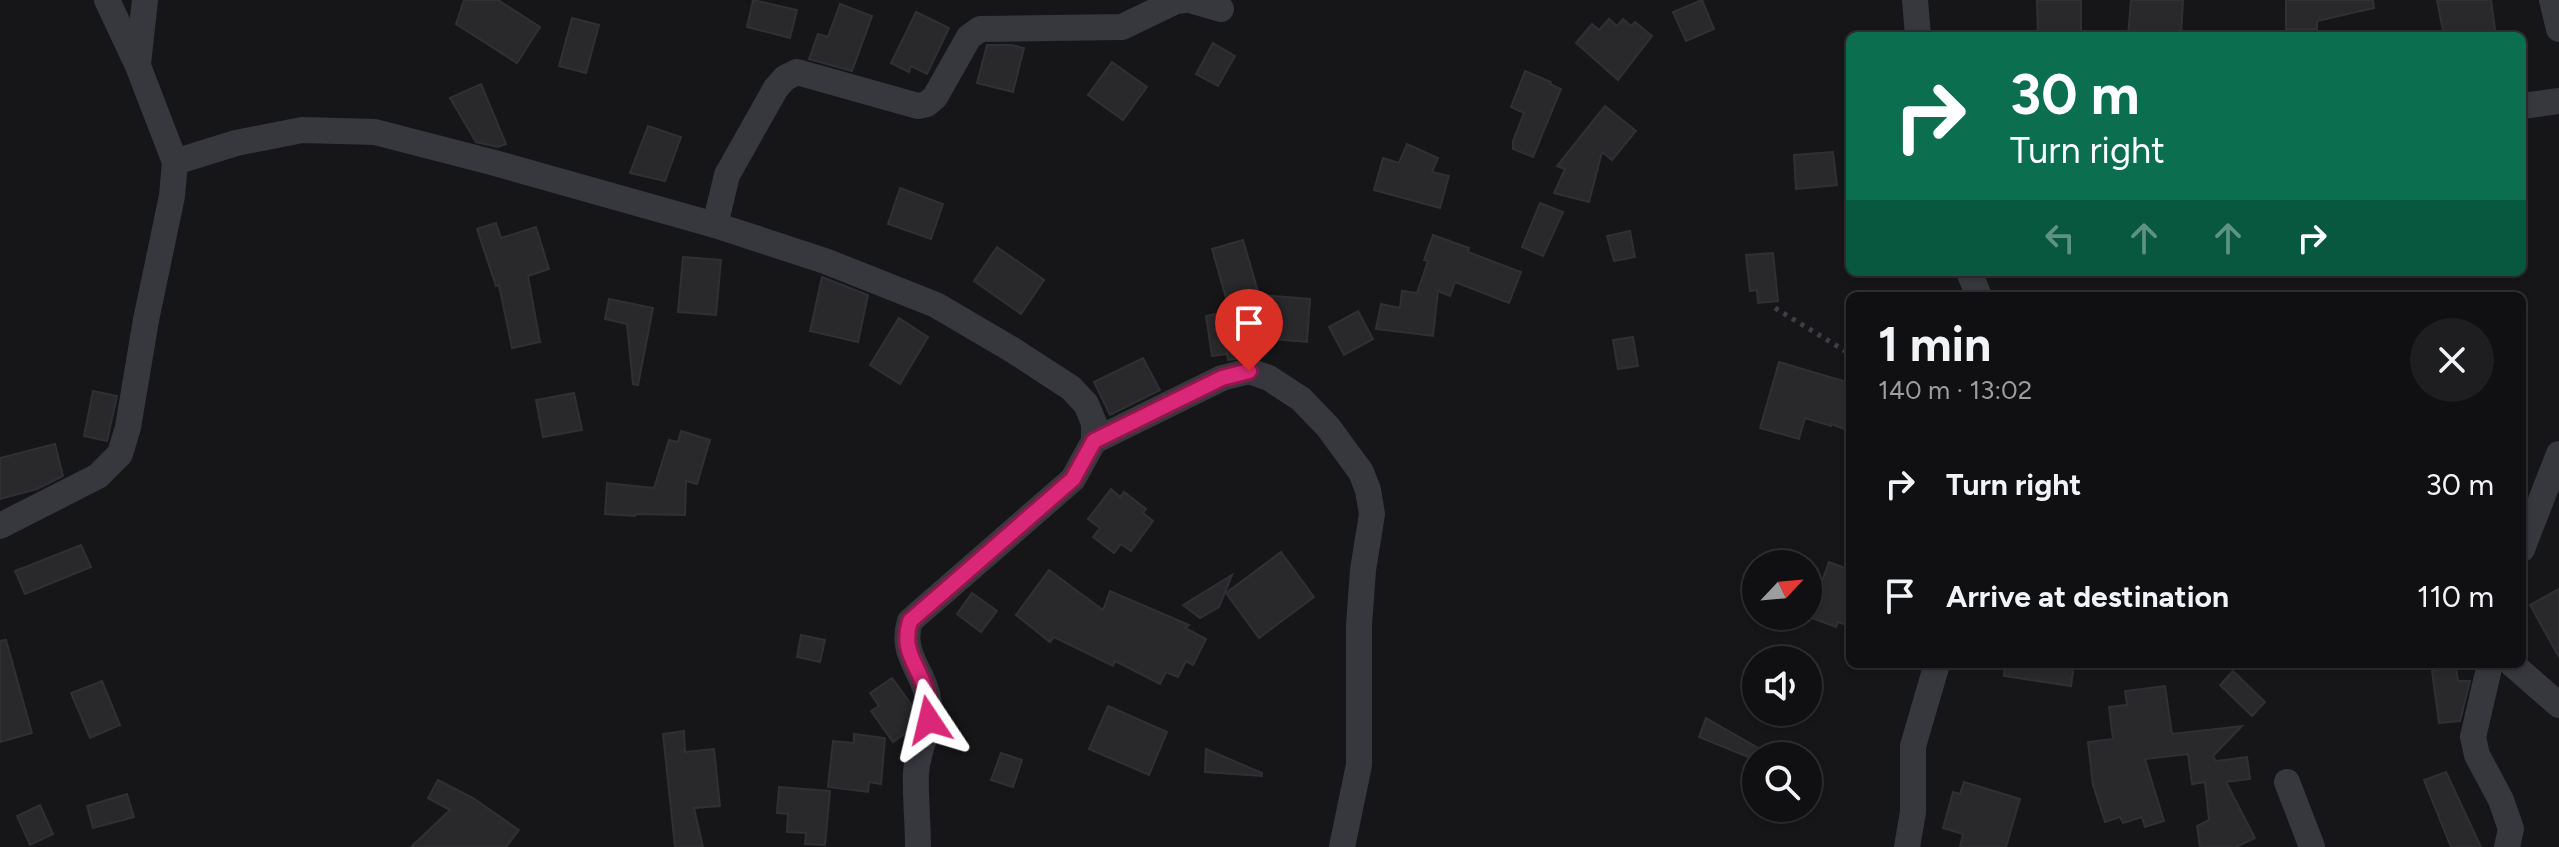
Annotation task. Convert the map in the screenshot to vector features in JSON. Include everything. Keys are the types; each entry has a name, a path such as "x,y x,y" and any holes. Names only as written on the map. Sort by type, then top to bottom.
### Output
{"street":[{"path":"0,526 98,476 120,454 128,427 172,196 175,162 138,66 107,0"},
{"path":"138,66 145,0"},
{"path":"715,225 727,175 776,88 785,78 797,72 918,106 927,104 935,97 969,37 980,29 1122,27 1176,1 1187,0 1221,9"},
{"path":"1915,0 1918,32"},
{"path":"2552,0 2559,29"},
{"path":"2526,105 2559,101"},
{"path":"175,162 236,143 302,130 375,132 715,225 825,261 936,305 1071,388 1086,404 1094,423 1094,441 1073,479 910,621 906,635 908,651 929,702 929,720 916,770 918,847"},
{"path":"1094,441 1222,378 1249,371 1269,378 1301,399 1328,427 1361,472 1372,514 1363,570 1359,625 1359,765 1342,847"},
{"path":"2526,539 2559,454"},
{"path":"1907,847 1913,812 1913,746 1936,668"},
{"path":"2489,668 2473,737 2477,755 2501,800 2511,829 2507,847"},
{"path":"2517,668 2559,705"},
{"path":"2287,782 2312,847"}],"path":[{"path":"1775,308 1846,352"}],"building":[{"path":"464,0 498,0 540,27 517,63 456,24"},
{"path":"753,0 797,10 790,38 747,27"},
{"path":"1702,0 1714,29 1686,41 1673,12"},
{"path":"2037,0 2081,0 2081,32 2038,32"},
{"path":"2131,0 2183,0 2181,32 2128,32"},
{"path":"2286,0 2373,0 2374,8 2317,21 2317,29 2286,29"},
{"path":"2437,0 2491,0 2495,32 2443,32"},
{"path":"840,4 872,16 852,71 809,59 818,34 828,37"},
{"path":"916,12 949,28 927,74 911,66 909,72 891,63"},
{"path":"572,18 599,25 586,73 559,66"},
{"path":"1609,19 1617,26 1623,19 1631,26 1635,22 1652,36 1618,80 1576,43 1592,24 1599,30"},
{"path":"1213,43 1235,56 1218,86 1196,74"},
{"path":"987,45 1024,48 1013,92 977,83"},
{"path":"1112,62 1147,87 1123,120 1088,95"},
{"path":"1525,71 1561,89 1533,157 1513,149 1524,113 1511,107"},
{"path":"481,84 506,144 498,147 476,142 450,98"},
{"path":"1605,106 1636,131 1612,160 1602,152 1589,202 1554,193 1565,169 1557,166"},
{"path":"648,126 681,137 665,181 630,173"},
{"path":"1407,144 1438,158 1432,172 1449,176 1440,208 1374,190 1383,158 1399,163"},
{"path":"1833,152 1837,185 1796,189 1794,155"},
{"path":"900,188 943,204 931,239 888,224"},
{"path":"1540,203 1563,212 1543,256 1522,247"},
{"path":"496,223 501,238 536,227 549,269 528,276 540,342 512,348 499,285 496,286 477,229"},
{"path":"1630,231 1635,257 1614,261 1607,236"},
{"path":"1433,235 1521,272 1509,303 1455,282 1450,296 1438,291 1433,336 1376,329 1381,304 1400,308 1402,291 1417,293"},
{"path":"1243,240 1259,295 1310,299 1307,342 1251,337 1254,356 1228,360 1227,354 1212,356 1206,316 1221,313 1220,307 1228,305 1212,249"},
{"path":"997,247 1044,280 1021,314 974,281"},
{"path":"1773,253 1778,301 1758,303 1757,290 1750,291 1746,255"},
{"path":"683,257 721,260 716,315 678,312"},
{"path":"822,277 868,295 858,342 810,331"},
{"path":"609,299 653,308 638,385 633,384 627,324 605,319"},
{"path":"1358,311 1373,339 1344,355 1329,327"},
{"path":"899,318 928,337 900,384 870,365"},
{"path":"1633,337 1638,366 1618,369 1613,340"},
{"path":"1143,358 1160,390 1110,415 1094,382"},
{"path":"1779,362 1846,382 1846,430 1805,418 1799,439 1760,428"},
{"path":"93,391 117,396 107,441 84,436"},
{"path":"574,393 582,430 543,437 536,400"},
{"path":"681,431 710,440 697,484 686,481 685,515 605,514 607,483 654,488 669,440 678,442"},
{"path":"55,444 63,476 37,489 0,499 0,458"},
{"path":"1111,489 1120,497 1124,492 1146,509 1143,513 1153,521 1131,551 1121,544 1114,553 1093,537 1100,528 1088,519"},
{"path":"81,545 91,567 25,594 15,571"},
{"path":"1281,552 1314,597 1259,638 1226,593"},
{"path":"1829,562 1846,568 1846,625 1838,622 1836,627 1822,622 1822,581"},
{"path":"1049,570 1103,610 1110,591 1189,625 1185,628 1206,639 1193,665 1186,661 1178,677 1166,672 1160,684 1115,661 1113,666 1054,637 1050,642 1016,615"},
{"path":"1232,575 1219,607 1200,618 1183,605"},
{"path":"2559,589 2559,657 2530,605"},
{"path":"972,593 997,611 981,632 957,614"},
{"path":"801,635 825,640 820,662 797,657"},
{"path":"6,640 32,733 0,742 0,641"},
{"path":"2005,668 2073,668 2071,686 2004,676"},
{"path":"2456,668 2458,681 2470,681 2460,721 2439,723 2432,671"},
{"path":"2233,671 2265,702 2252,716 2220,685"},
{"path":"892,678 913,707 910,730 893,742 871,711 879,706 870,693"},
{"path":"102,681 120,725 90,738 71,693"},
{"path":"2165,686 2172,734 2242,726 2213,756 2216,761 2247,757 2250,779 2226,782 2255,838 2236,847 2200,847 2197,826 2209,820 2205,782 2192,784 2188,754 2145,759 2164,821 2145,827 2142,817 2123,823 2120,817 2105,822 2093,785 2088,742 2113,739 2109,707 2127,705 2125,691"},
{"path":"1108,706 1167,732 1149,775 1089,749"},
{"path":"1706,718 1748,742 1742,742 1742,755 1699,737"},
{"path":"684,731 685,752 714,749 720,806 694,808 703,847 675,847 663,734"},
{"path":"854,734 885,738 881,784 869,782 868,792 828,787 833,741 854,743"},
{"path":"1206,749 1262,773 1262,776 1205,772"},
{"path":"1001,753 1022,760 1013,787 991,780"},
{"path":"2446,772 2481,847 2451,847 2424,780"},
{"path":"438,780 473,798 519,830 506,847 411,847 450,810 428,798"},
{"path":"1964,782 2020,799 2006,847 1960,847 1963,834 1943,828 1953,792 1960,794"},
{"path":"779,787 830,791 825,845 805,844 806,833 787,832 788,814 777,813"},
{"path":"127,794 134,817 93,828 87,806"},
{"path":"40,805 53,834 30,845 17,816"}],"route":[{"path":"929,720 925,688 908,651 906,635 910,621 1073,479 1094,441 1222,378 1249,371"}]}
